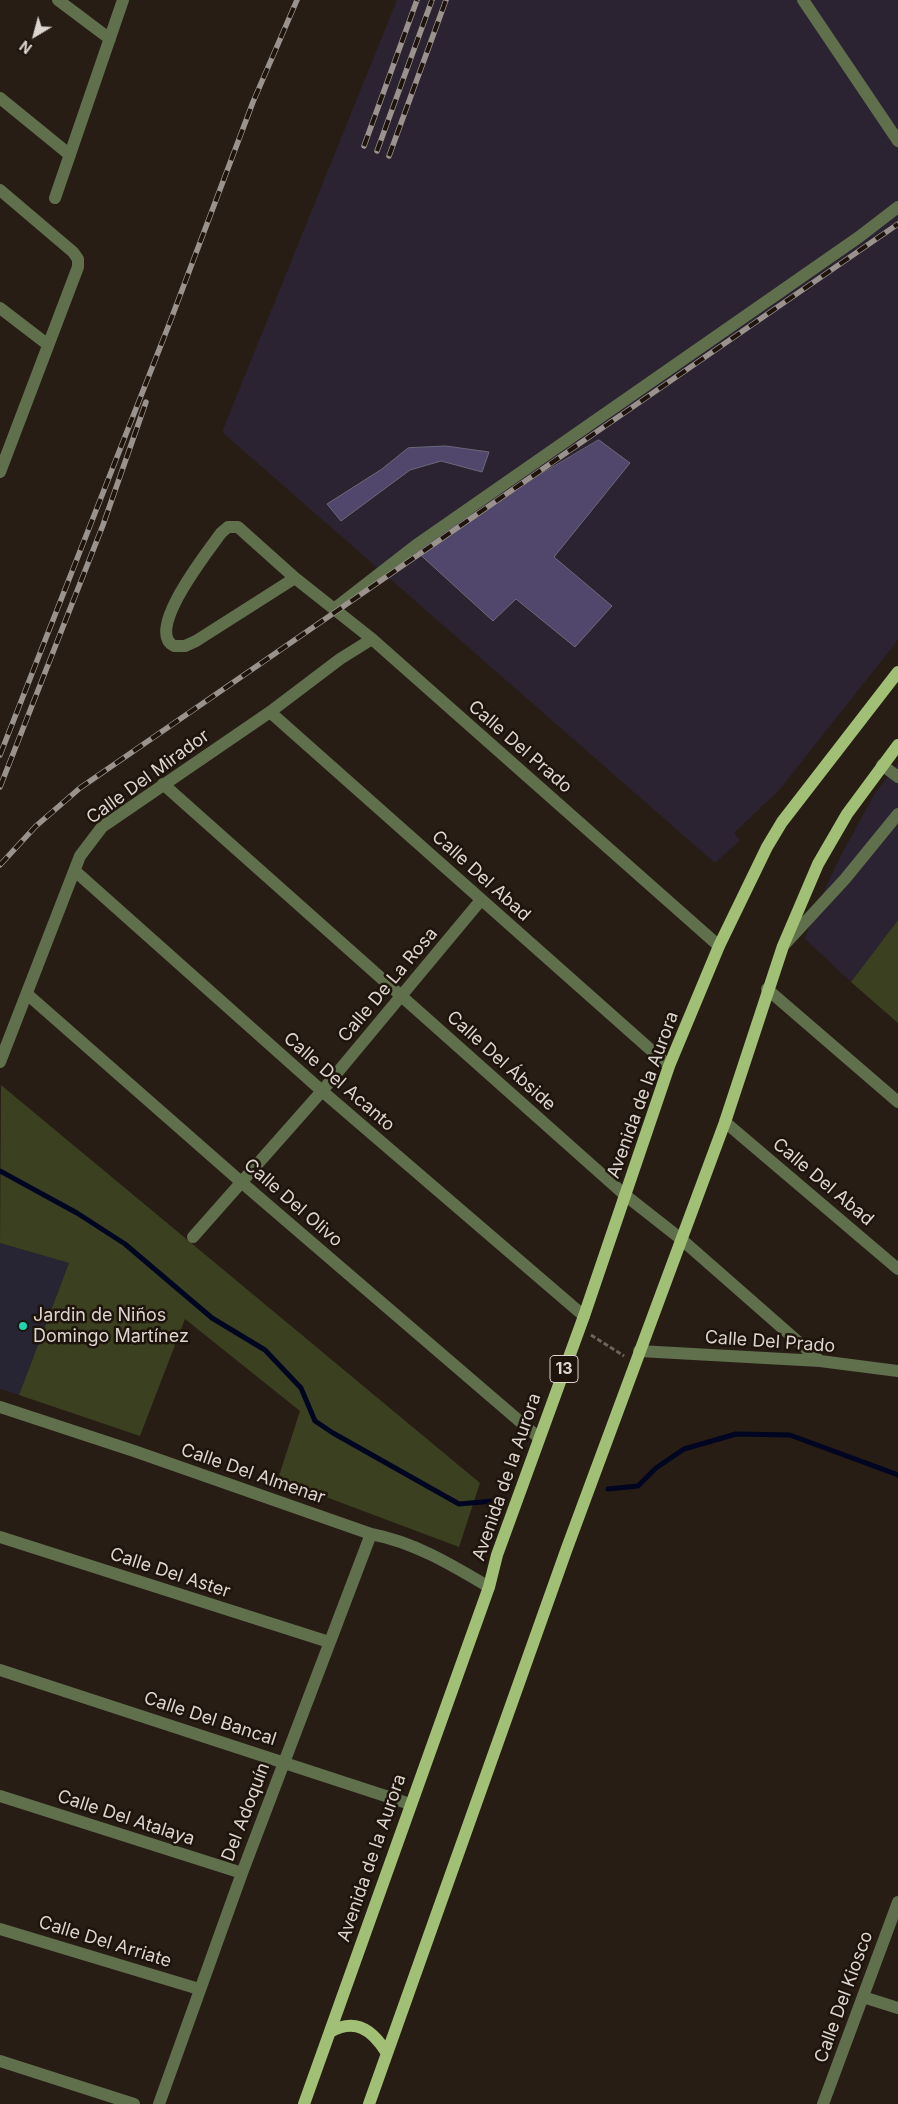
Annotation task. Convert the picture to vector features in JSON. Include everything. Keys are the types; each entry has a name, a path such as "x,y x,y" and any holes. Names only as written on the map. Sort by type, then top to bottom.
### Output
{"main road":[{"name":"Avenida de la Aurora","path":"304,2104 489,1587 497,1555 581,1322 669,1066 719,946 767,847 782,822 898,672"},
{"path":"369,2104 386,2052 637,1357 725,1122 783,946 818,864 847,814 898,745"},
{"path":"330,2032 340,2026 350,2025 364,2029 378,2039 386,2052"}],"street":[{"path":"58,0 110,39"},
{"path":"56,198 123,0"},
{"path":"803,0 898,141"},
{"path":"0,98 70,156"},
{"path":"0,190 77,256 78,267 76,276 3,453 0,472"},
{"path":"334,609 415,546 898,207"},
{"path":"0,308 47,344"},
{"name":"Calle Del Prado","path":"295,578 196,642 185,646 174,646 167,639 165,627 170,610 226,528 238,527 295,578 372,639 719,946"},
{"name":"Calle Del Mirador","path":"0,1062 80,856 102,827 162,784 270,712 340,659 372,639"},
{"name":"Calle Del Abad","path":"270,712 669,1066"},
{"path":"882,765 898,777"},
{"name":"Calle Del Ábside","path":"162,784 625,1195 681,1239 820,1361"},
{"path":"783,946 845,879 898,814"},
{"name":"Calle Del Acanto","path":"75,871 581,1322"},
{"name":"Calle De La Rosa","path":"193,1237 240,1181 322,1091 481,900"},
{"path":"768,989 898,1102"},
{"name":"Calle Del Olivo","path":"27,994 240,1181 538,1437"},
{"name":"Calle Del Abad","path":"725,1122 898,1269"},
{"name":"Calle Del Prado","path":"637,1357 820,1361 898,1371"},
{"name":"Calle Del Almenar","path":"0,1407 134,1451 371,1534 417,1547 489,1587"},
{"name":"Del Adoquín","path":"159,2104 242,1873 371,1534"},
{"name":"Calle Del Aster","path":"0,1537 329,1642"},
{"name":"Calle Del Bancal","path":"0,1670 410,1804"},
{"name":"Calle Del Atalaya","path":"0,1796 242,1873"},
{"name":"Calle Del Kiosco","path":"823,2104 898,1902"},
{"name":"Calle Del Arriate","path":"0,1929 200,1990"},
{"path":"863,1997 898,2008"},
{"path":"0,2061 134,2104"}],"path":[{"path":"581,1322 637,1357"}],"shaded area":[{"path":"397,0 898,0 898,640 780,789 734,833 740,840 715,863 222,432"},
{"path":"898,763 898,920 851,982 805,939 813,915 839,859 874,795"},
{"name":"Jardin de Niños Domingo Martínez","path":"0,1243 69,1263 19,1395 0,1389"}],"green space":[{"path":"898,920 898,1023 851,982"},
{"path":"1,1085 480,1483 459,1547 278,1479 300,1411 185,1319 140,1436 19,1395 69,1263 0,1243"}],"building":[{"path":"599,440 630,463 554,557 612,606 575,647 516,599 493,621 414,549"},
{"path":"446,446 489,452 482,472 441,461 410,470 341,521 327,504 382,469 408,448"}],"waterway":[{"path":"0,1171 77,1213 125,1244 212,1318 265,1350 301,1388 315,1421 459,1504 494,1501"},
{"path":"608,1489 638,1486 656,1468 684,1449 736,1434 790,1435 898,1475"}],"railway":[{"path":"0,755 170,322 253,102 297,0"},
{"path":"364,146 417,0"},
{"path":"377,151 432,0"},
{"path":"389,156 446,0"},
{"path":"0,865 36,826 80,788 898,224"},
{"path":"0,787 103,525 146,402"}],"place":[{"name":"Jardin de Niños Domingo Martínez","path":"23,1326"}]}
